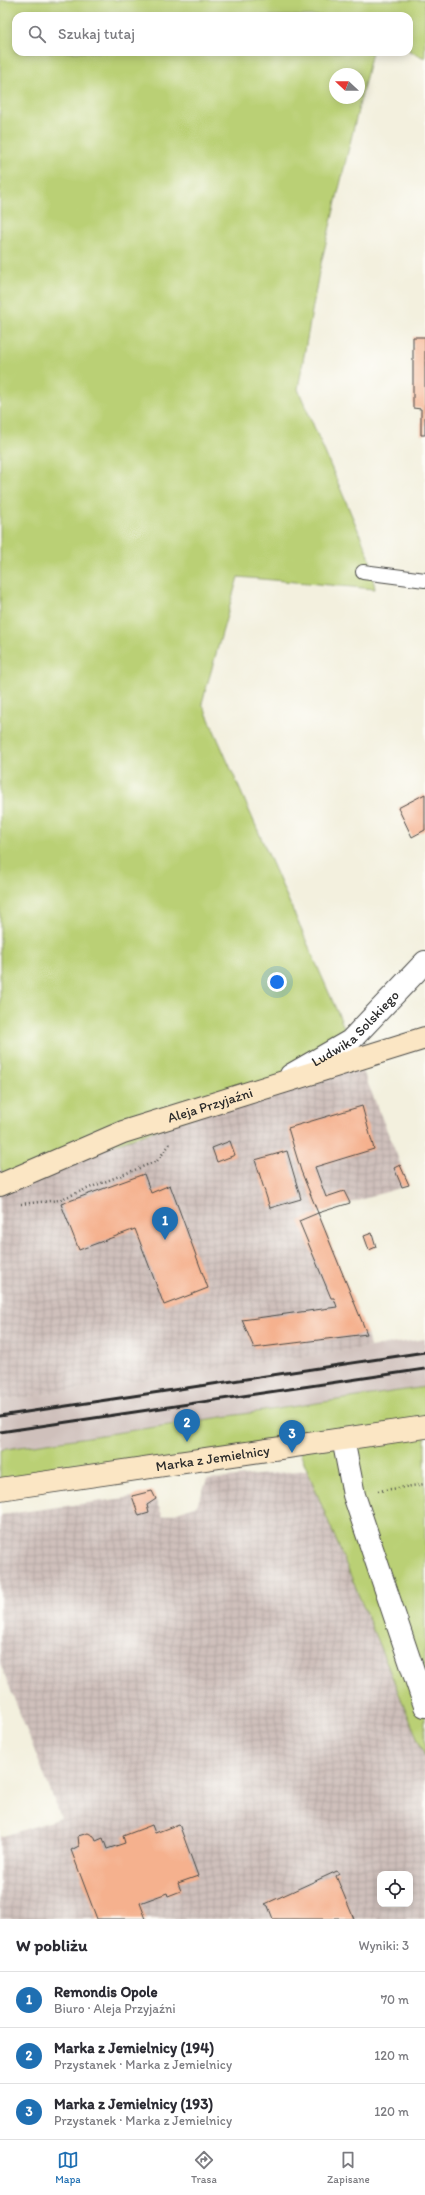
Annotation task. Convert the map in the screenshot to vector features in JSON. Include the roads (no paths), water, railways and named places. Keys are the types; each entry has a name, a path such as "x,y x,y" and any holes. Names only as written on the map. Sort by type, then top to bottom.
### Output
{"street":[{"name":"Ludwika Solskiego","path":"276,1084 350,1041 425,962"},
{"name":"Aleja Przyjaźni","path":"0,1185 123,1132 425,1038"},
{"name":"Marka z Jemielnicy","path":"0,1489 425,1427"},
{"path":"343,1438 354,1495 425,1706"}],"lane":[{"path":"363,572 425,580"}],"railway":[{"path":"0,1416 425,1352"},
{"path":"0,1432 425,1369"}],"place":[{"name":"Remondis Opole","path":"165,1240"},
{"name":"Marka z Jemielnicy (194)","path":"187,1442"},
{"name":"Marka z Jemielnicy (193)","path":"292,1453"}]}
